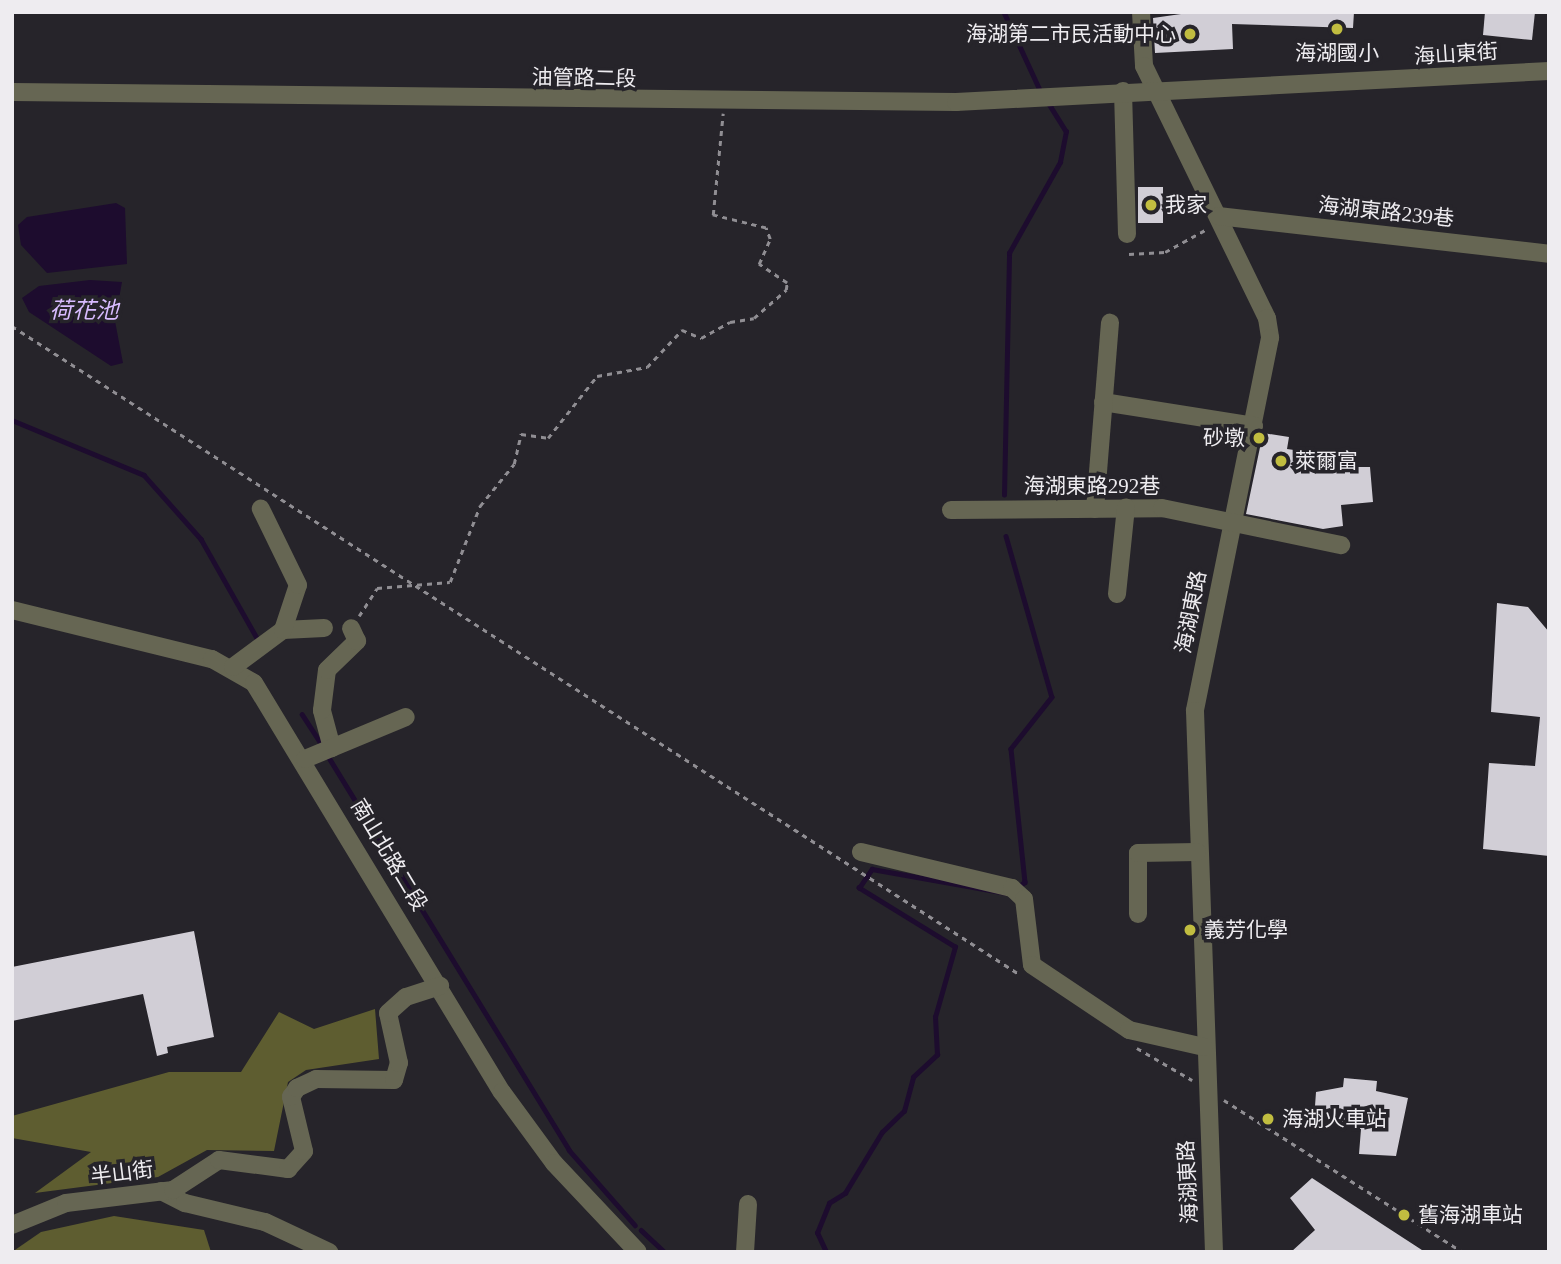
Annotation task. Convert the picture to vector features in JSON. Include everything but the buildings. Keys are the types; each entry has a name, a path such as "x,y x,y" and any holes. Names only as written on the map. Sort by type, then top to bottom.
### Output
{"street":[{"name":"海湖東路","path":"1141,12 1144,66 1267,318 1267,363 1232,520 1195,711 1205,1087 1214,1252"},
{"name":"海山東街","path":"1156,92 1549,71"},
{"path":"1123,91 1127,234"},
{"name":"油管路二段","path":"12,92 724,102 1156,92"},
{"name":"海湖東路239巷","path":"1220,219 1549,254"},
{"path":"1095,509 1110,323"},
{"path":"1103,402 1255,426"},
{"path":"1117,594 1126,507"},
{"name":"海湖東路292巷","path":"951,510 1126,507 1232,520 1341,545"},
{"path":"261,509 298,584 283,630"},
{"name":"南山北路二段","path":"12,610 233,667 272,705 532,1136 638,1252"},
{"path":"233,667 283,630 324,628"},
{"path":"332,748 322,710 327,670 357,641 351,628"},
{"path":"305,759 406,716"},
{"path":"861,852 1016,891 1031,965 1129,1030 1205,1047"},
{"path":"1138,914 1138,853 1197,852"},
{"name":"半山街","path":"12,1225 66,1203 161,1191 219,1160 288,1169 298,1162 304,1152 290,1097 297,1088 316,1079 394,1080 399,1063 388,1013 406,997 440,986"},
{"path":"161,1191 185,1203 265,1222 329,1252"},
{"path":"745,1252 748,1204"}],"path":[{"path":"351,628 377,588 420,588 450,582 480,506 514,464 521,434 548,438 597,376 647,367 682,330 701,338 730,322 754,318 786,290 787,283 758,264 770,239 765,228 713,215 724,102"},
{"path":"1129,254 1165,252 1220,219"},
{"path":"12,326 1026,978"},
{"path":"1205,1087 1463,1252"}],"shaded area":[{"path":"375,1009 379,1059 306,1070 288,1082 274,1151 207,1150 158,1177 35,1193 91,1152 12,1138 12,1116 169,1072 241,1072 279,1012 314,1029"},
{"path":"114,1216 204,1230 211,1252 12,1252 41,1232"}],"water":[{"path":"116,203 125,208 127,264 47,273 21,245 18,225 27,217"},
{"name":"荷花池","path":"90,280 122,282 115,321 123,363 111,366 29,312 22,298 39,286"}],"waterway":[{"path":"1004,12 1041,92"},
{"path":"1004,495 1009,253 1060,162 1066,132 1047,102"},
{"path":"12,420 144,475 201,539 257,638"},
{"path":"1006,536 1052,697 1011,749 1025,882 1018,888"},
{"path":"302,714 322,745"},
{"path":"328,756 569,1150 635,1225"},
{"path":"826,1252 817,1233 829,1203 845,1193 882,1132 904,1111 913,1077 937,1055 935,1017 955,947 859,888 872,869 1012,894"},
{"path":"641,1230 665,1252"}],"place":[{"name":"海湖國小","path":"1337,29"},
{"name":"海湖第二市民活動中心","path":"1190,34"},
{"name":"我家","path":"1151,205"},
{"name":"砂墩","path":"1259,438"},
{"name":"萊爾富","path":"1281,461"},
{"name":"義芳化學","path":"1190,930"},
{"name":"海湖火車站","path":"1268,1119"},
{"name":"舊海湖車站","path":"1404,1215"}]}
